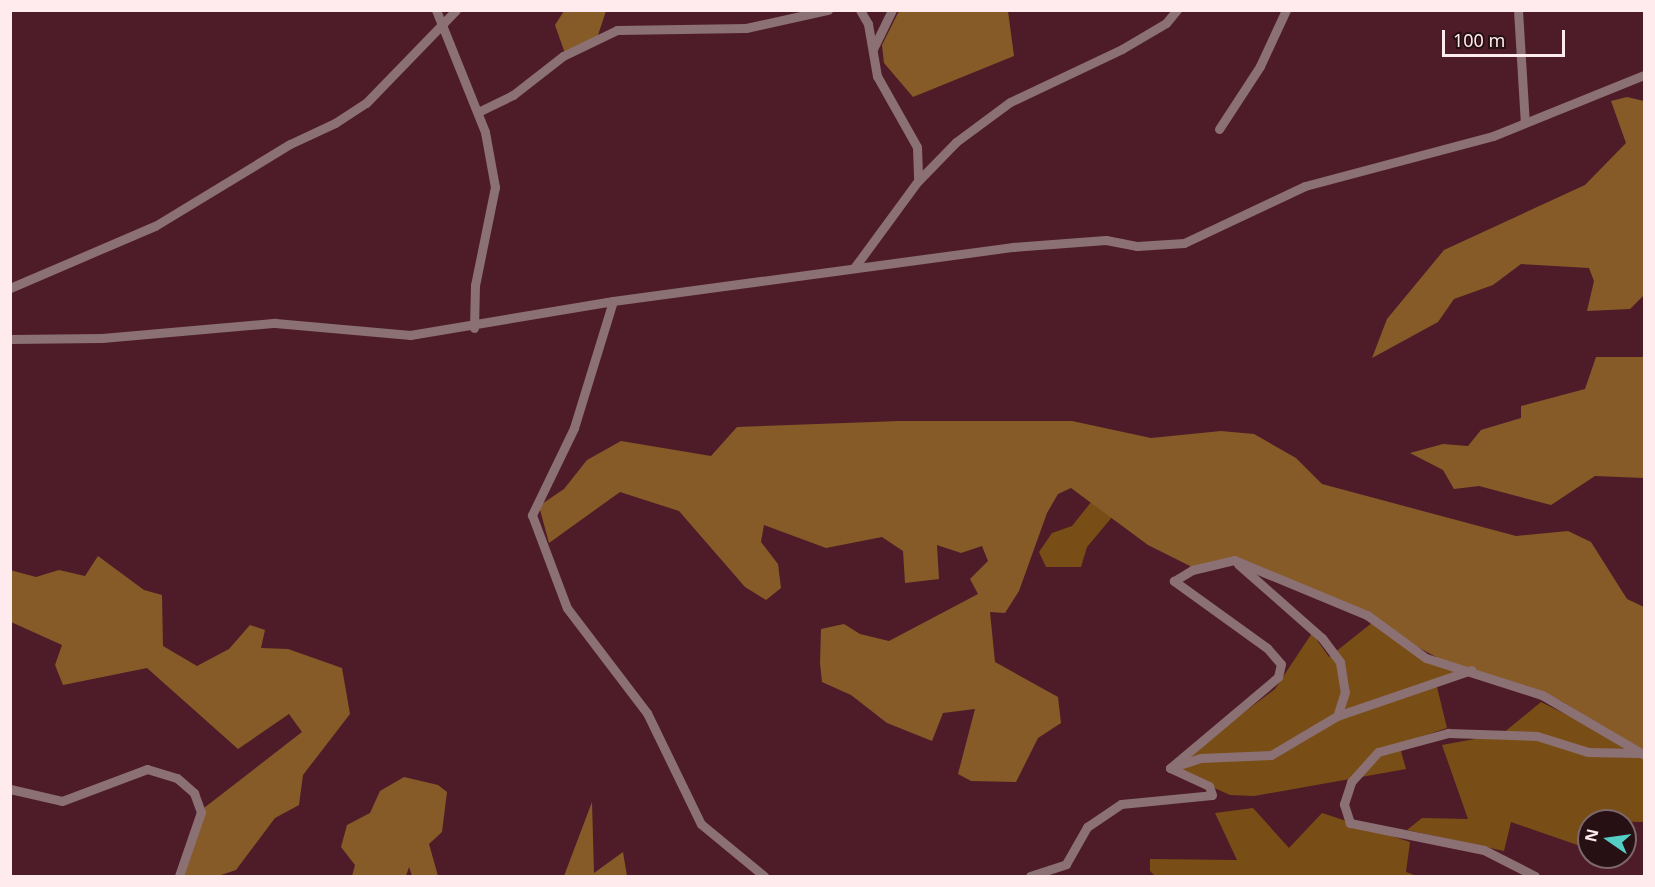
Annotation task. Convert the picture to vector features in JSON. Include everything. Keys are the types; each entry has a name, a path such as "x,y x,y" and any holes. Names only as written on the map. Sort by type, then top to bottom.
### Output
{"street":[{"path":"436,10 478,112 495,187 475,285 474,328"},
{"path":"10,288 155,226 290,144 335,123 366,103 456,10"},
{"path":"478,112 513,95 563,56 617,30 746,28 828,10"},
{"path":"860,10 873,48 877,76 917,147 918,181"},
{"path":"873,48 892,10"},
{"path":"854,268 918,181 956,142 1010,102 1122,49 1166,23 1177,10"},
{"path":"1219,129 1260,66 1287,10"},
{"path":"1518,10 1526,123"},
{"path":"10,339 102,338 275,323 410,335 474,328 614,301 1059,242 1184,243 1305,186 1493,136 1644,75"},
{"path":"614,301 574,428 532,515 567,608 647,713 701,824 764,876"},
{"path":"1234,560 1322,638 1340,663 1346,692 1337,716"},
{"path":"1170,768 1278,677 1281,664 1267,648 1174,581 1192,570 1234,560 1367,615 1426,658 1471,670 1542,695 1644,754"},
{"path":"1170,768 1201,758 1271,755 1337,716 1471,670"},
{"path":"1535,876 1484,850 1350,823 1344,804 1351,783 1378,752 1448,733 1538,736 1588,752 1644,754"},
{"path":"1030,876 1066,864 1087,827 1120,804 1212,795 1209,786 1170,768"},
{"path":"10,789 62,801 147,769 177,778 194,792 201,812 179,876"}],"shaded area":[{"path":"564,11 606,11 597,38 567,59 555,25"},
{"path":"899,11 1008,11 1014,56 913,97 884,63 882,45"},
{"path":"1627,97 1644,101 1644,295 1630,309 1587,311 1594,281 1589,268 1521,264 1493,285 1454,299 1438,322 1372,358 1387,319 1444,250 1585,185 1626,143 1611,101"},
{"path":"1596,357 1644,357 1644,478 1595,476 1551,505 1479,486 1454,489 1443,470 1410,453 1443,444 1468,446 1481,430 1521,418 1521,406 1585,389"},
{"path":"900,421 1072,421 1151,438 1221,431 1254,434 1296,458 1322,484 1516,536 1568,531 1591,542 1627,599 1644,607 1644,754 1561,701 1449,664 1335,602 1243,563 1196,569 1148,545 1071,488 1058,494 1047,513 1019,591 1005,613 990,612 995,662 1058,697 1061,723 1038,738 1016,782 971,781 958,774 975,709 943,713 932,741 887,723 851,695 822,682 821,629 844,624 860,634 889,641 978,594 970,579 988,561 982,546 961,553 937,545 939,579 905,583 903,551 882,537 826,548 764,525 761,542 778,564 781,588 766,600 745,587 679,511 620,492 549,543 539,506 564,489 587,460 621,441 711,456 737,427"},
{"path":"1092,501 1113,516 1087,547 1081,567 1046,567 1039,552 1052,533 1072,526"},
{"path":"98,556 144,590 162,595 163,646 197,666 229,649 250,625 265,630 261,648 288,649 342,668 350,714 303,775 299,805 275,818 236,870 218,876 183,876 204,808 302,732 289,714 238,749 147,668 63,685 55,665 62,645 11,622 10,570 36,577 59,570 85,576"},
{"path":"1373,622 1419,655 1464,674 1436,683 1447,728 1399,744 1406,769 1254,796 1230,795 1170,768 1275,689 1312,633 1329,657"},
{"path":"1541,702 1644,753 1644,822 1637,822 1637,809 1577,809 1577,845 1511,822 1504,851 1407,830 1422,818 1468,819 1442,745 1502,734"},
{"path":"404,777 438,785 447,792 442,832 429,844 438,876 412,876 409,867 406,876 352,876 355,865 341,847 347,825 370,813 380,791"},
{"path":"592,802 594,873 623,852 627,876 564,876"},
{"path":"1253,808 1289,848 1322,813 1410,842 1406,872 1417,876 1155,876 1150,871 1150,859 1237,860 1215,813"}]}
